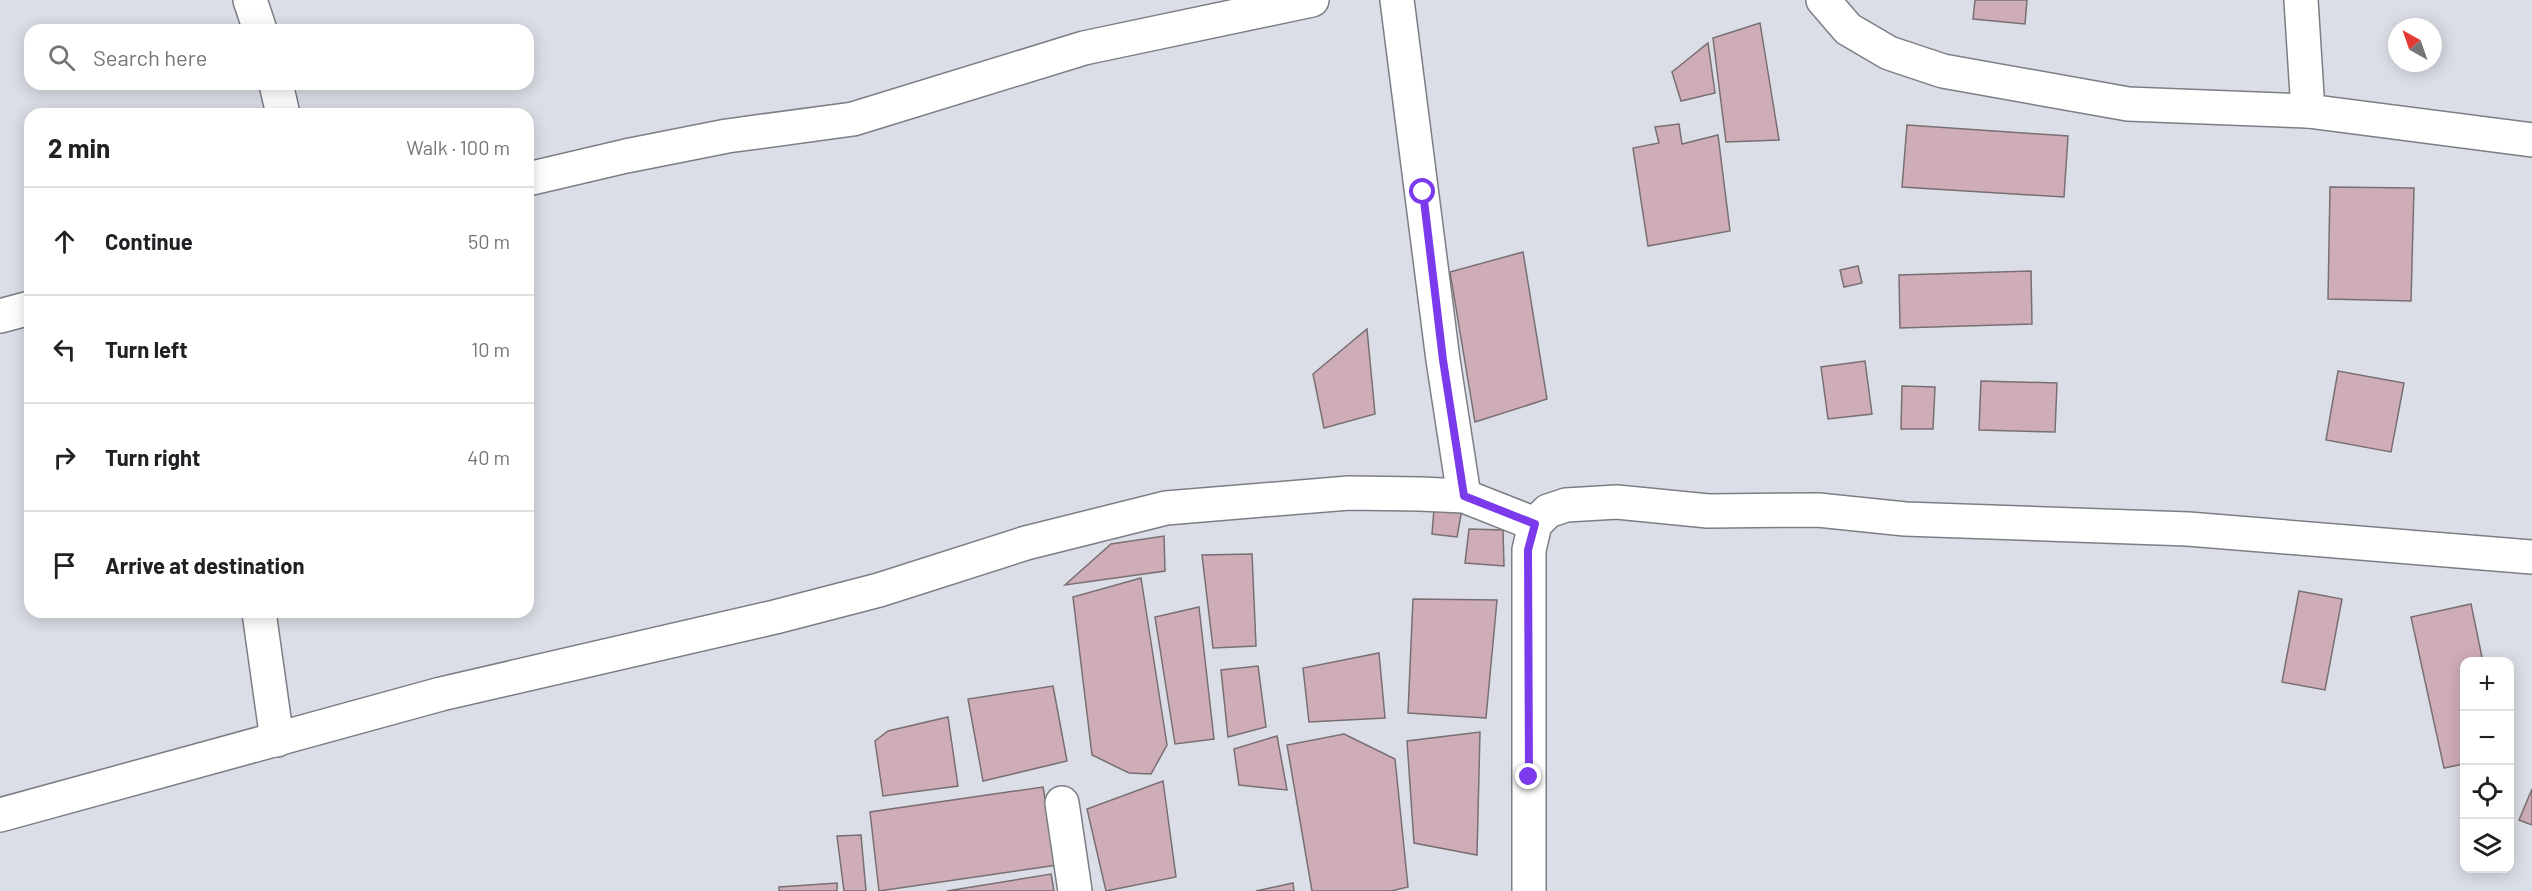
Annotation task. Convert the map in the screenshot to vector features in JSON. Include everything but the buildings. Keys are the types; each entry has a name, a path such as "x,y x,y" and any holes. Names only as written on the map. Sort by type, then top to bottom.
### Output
{"street":[{"path":"250,0 258,24"},
{"path":"534,178 727,136 853,118 1084,48 1312,0"},
{"path":"1397,0 1443,360 1464,496"},
{"path":"1823,0 1848,29 1889,53 1943,71 2128,104 2308,111 2532,140"},
{"path":"2301,0 2308,111"},
{"path":"277,90 282,108"},
{"path":"0,316 24,310"},
{"path":"0,815 441,694 775,617 879,590 1026,543 1166,508 1349,493 1464,496 1535,524"},
{"path":"1529,891 1528,550 1535,524 1548,511 1566,505 1617,502 1708,511 1818,510 1905,519 2188,529 2532,557"},
{"path":"260,618 277,740"},
{"path":"1062,803 1075,891"}],"route":[{"path":"1423,192 1443,360 1464,496 1535,524 1528,550 1529,777"}]}
